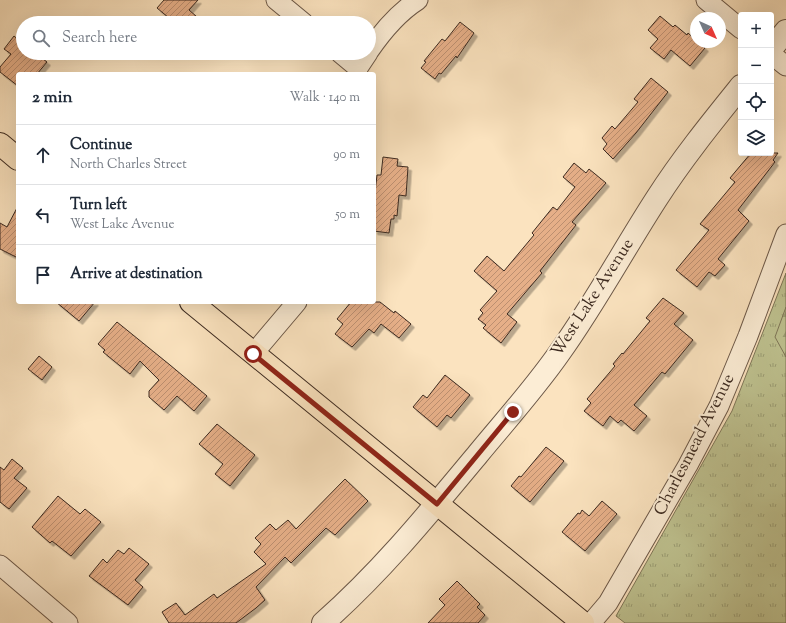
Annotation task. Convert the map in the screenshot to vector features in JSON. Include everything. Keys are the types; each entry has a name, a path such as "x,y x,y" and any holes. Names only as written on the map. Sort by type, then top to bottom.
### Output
{"main road":[{"path":"0,144 16,157"},
{"path":"192,304 583,623"}],"street":[{"path":"276,0 295,16"},
{"path":"376,42 409,6 418,0"},
{"path":"706,0 738,27"},
{"path":"772,48 786,31"},
{"path":"774,56 786,66"},
{"name":"West Lake Avenue","path":"323,623 340,609 418,527 532,390 560,352 679,165 738,90"},
{"name":"Charlesmead Avenue","path":"591,623 608,603 688,464 719,406 748,336 786,234"},
{"path":"253,354 294,304"},
{"path":"0,565 68,623"}],"green space":[{"path":"786,273 786,623 625,623 616,616 732,411"},
{"path":"786,307 786,357 775,337"}],"building":[{"path":"164,0 198,0 189,10 196,16 167,16 157,8"},
{"path":"660,16 673,27 675,25 687,35 688,33 690,35 690,48 705,48 690,66 671,50 664,59 650,48 658,39 648,30"},
{"path":"460,22 474,33 457,58 456,56 435,79 421,68 426,62 424,61 442,39 445,41"},
{"path":"14,36 16,38 16,60 44,60 47,62 39,72 16,72 16,84 0,72 0,67 11,54 4,49"},
{"path":"651,78 668,92 636,133 613,159 603,149 607,144 602,138 612,126 615,129 638,102 634,99"},
{"path":"774,153 778,153 773,160 775,162 738,210 749,221 718,259 725,265 715,276 709,272 697,287 676,270 709,230 700,224 735,182 730,178 748,156 774,156"},
{"path":"383,157 398,159 397,166 408,167 406,196 399,195 397,216 394,215 394,219 391,219 389,233 376,231 376,184 377,175 381,175"},
{"path":"574,163 586,173 589,169 606,183 572,222 576,225 540,271 542,273 507,314 517,322 501,343 483,328 486,325 478,319 483,313 480,310 497,291 474,271 487,256 504,271 534,235 532,233 553,207 557,210 575,187 563,177"},
{"path":"16,210 16,257 0,249 0,223 7,227"},
{"path":"663,298 684,313 674,324 693,340 665,374 662,372 634,405 647,416 634,431 621,420 618,423 610,416 603,426 584,411 591,403 587,399 615,366 613,364 650,321 646,318"},
{"path":"376,302 380,302 394,313 395,311 411,324 399,338 381,324 374,333 369,329 352,347 335,334 343,324 337,319 349,304 376,304"},
{"path":"58,304 93,304 79,321"},
{"path":"117,322 207,396 194,411 177,396 164,410 149,397 149,391 159,380 140,361 130,374 103,352 105,350 98,344"},
{"path":"39,356 52,367 42,380 28,369"},
{"path":"445,375 470,395 451,418 447,415 437,427 413,407 423,395 427,398"},
{"path":"217,424 255,455 230,486 215,474 223,464 199,444"},
{"path":"546,447 564,461 530,502 511,486 519,476 521,477"},
{"path":"12,459 23,468 14,478 27,488 9,509 0,502 0,467 4,470"},
{"path":"345,479 368,501 335,535 326,528 291,563 285,557 256,587 265,600 256,608 236,623 169,623 162,612 176,603 185,615 214,594 217,598 266,564 254,552 261,544 255,538 270,524 276,530 288,520 296,529"},
{"path":"58,496 80,514 85,509 101,522 71,556 52,541 50,543 32,527"},
{"path":"602,501 617,514 585,551 562,532 578,513 580,514 582,510 589,516"},
{"path":"129,548 149,564 135,580 143,587 128,605 89,576 103,559 107,563 118,550 124,554"},
{"path":"457,581 480,604 477,607 485,615 478,623 428,623 445,605 439,599"}],"route":[{"path":"253,354 437,504 513,412"}]}
